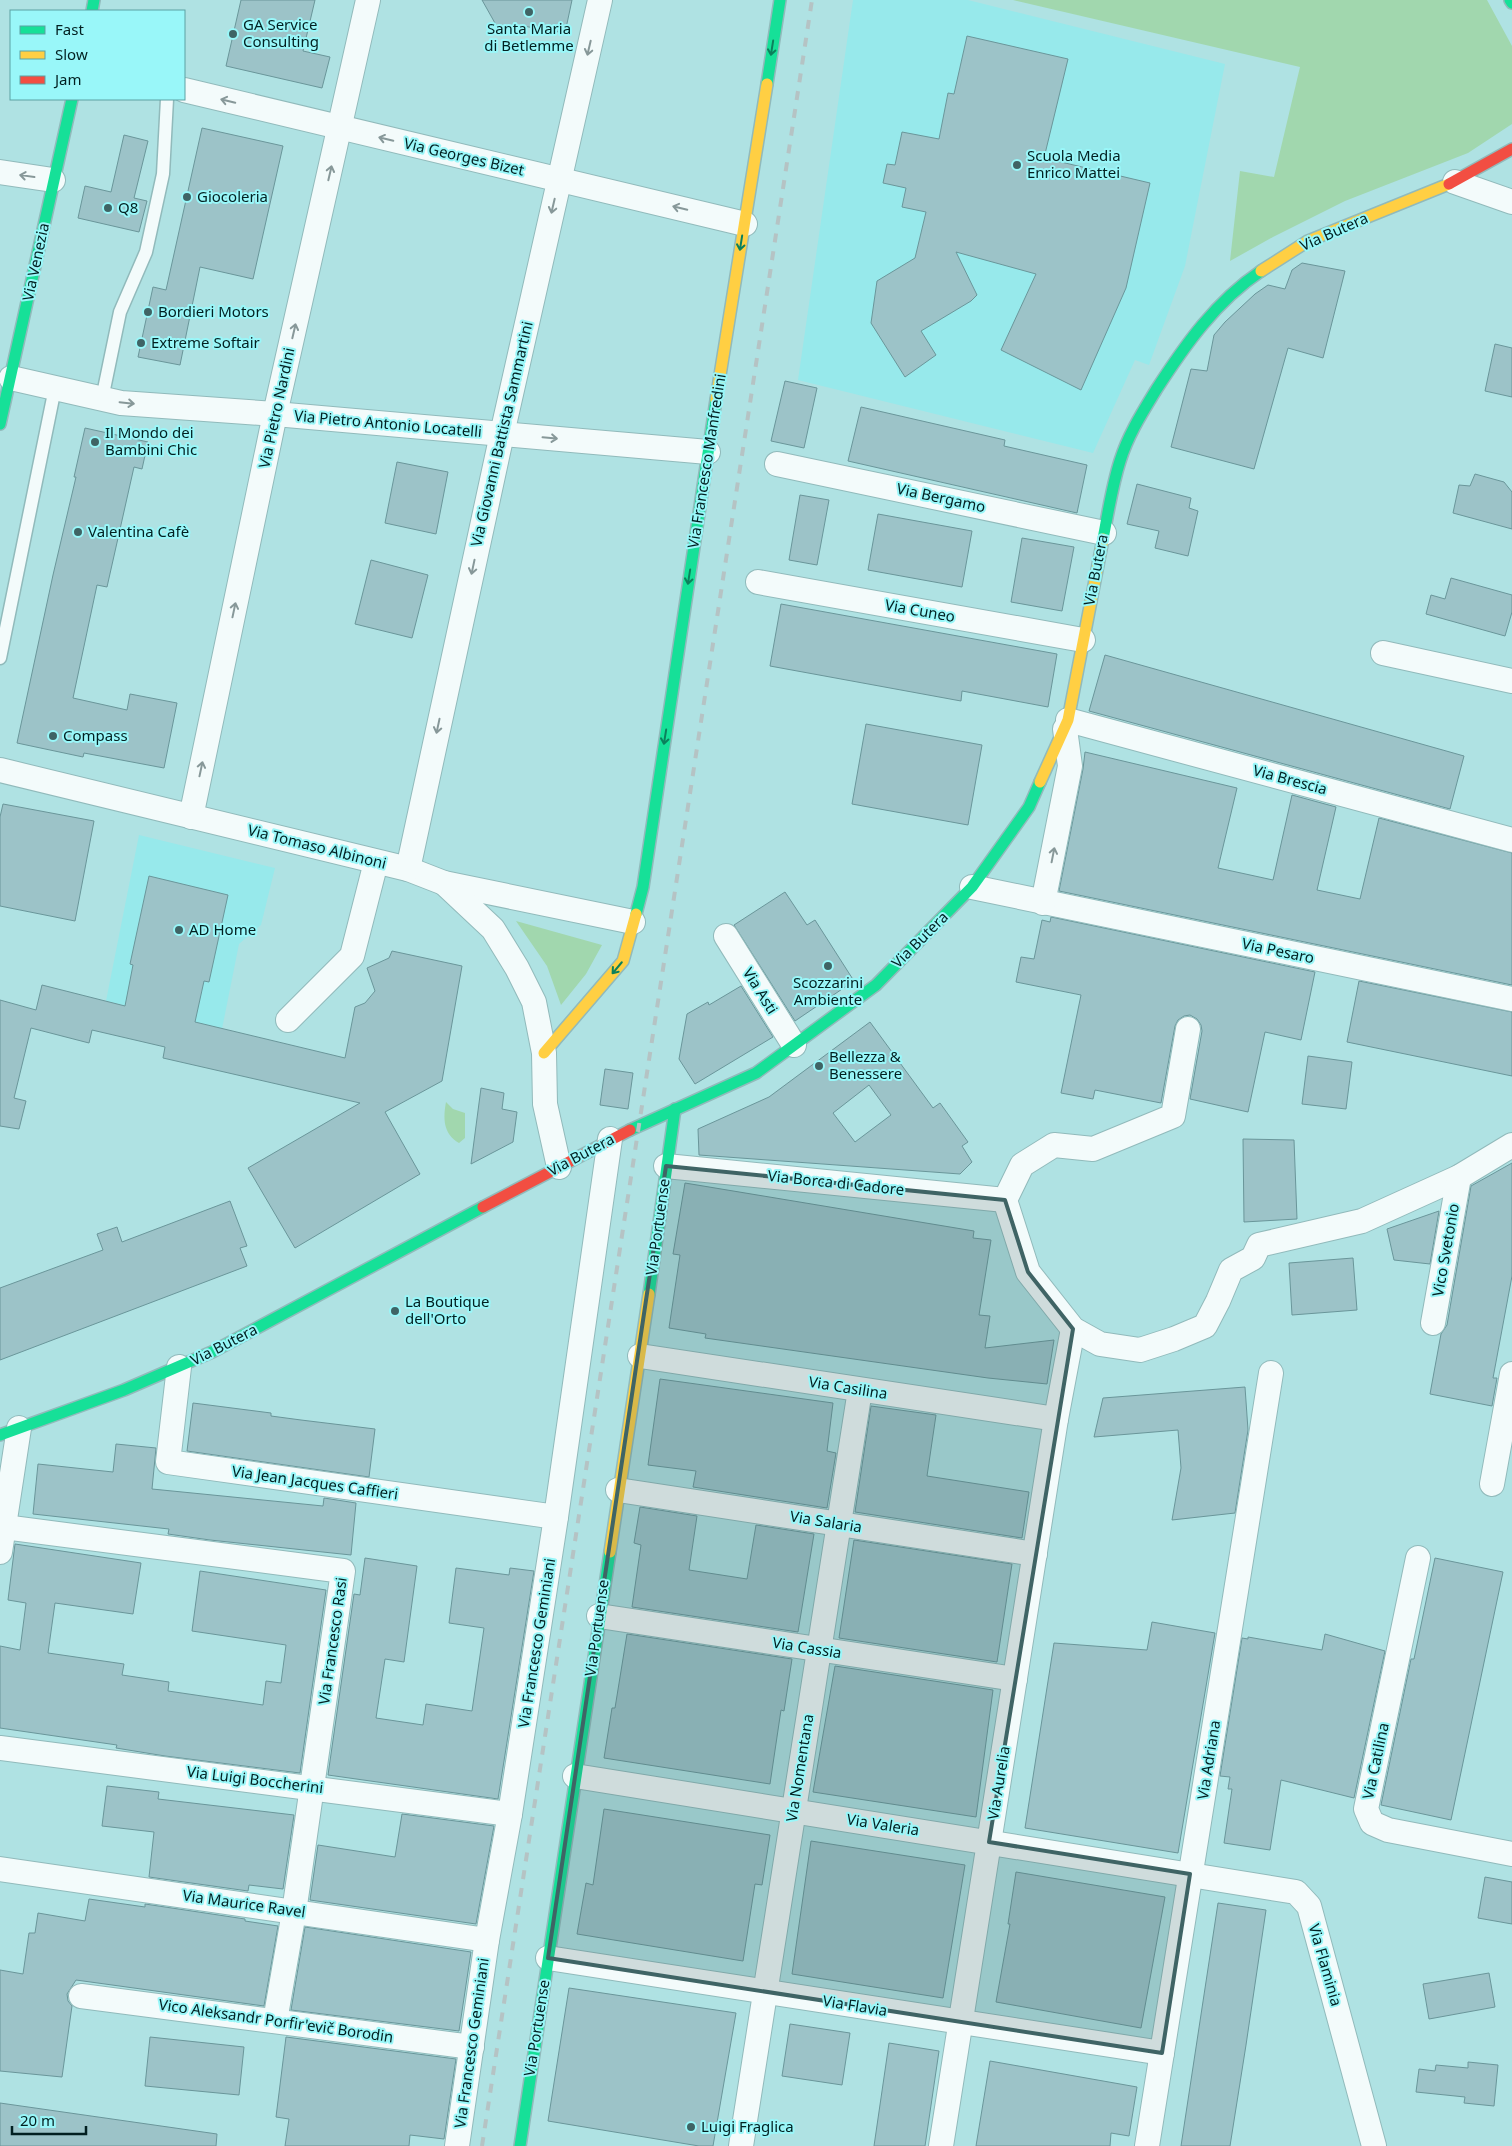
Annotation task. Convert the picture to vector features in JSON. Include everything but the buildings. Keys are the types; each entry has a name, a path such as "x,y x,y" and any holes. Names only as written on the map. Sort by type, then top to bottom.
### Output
{"street":[{"name":"Via Pietro Nardini","path":"191,817 275,414 368,0"},
{"name":"Via Giovanni Battista Sammartini","path":"408,869 502,434 600,0"},
{"name":"Via Francesco Manfredini","path":"544,1053 623,961 642,887 708,452 780,0"},
{"name":"Via Georges Bizet","path":"185,90 339,129 560,179 745,224"},
{"name":"Via Venezia","path":"0,424 72,100"},
{"name":"Via Butera","path":"9,1432 124,1390 212,1352 610,1139 756,1073 876,985 972,887 1029,807 1067,725 1104,533 1120,461 1134,426 1180,352 1214,311 1245,282 1308,241 1455,182 1512,149"},
{"path":"0,172 53,180"},
{"path":"1455,182 1512,202"},
{"name":"Via Pietro Antonio Locatelli","path":"11,378 121,403 275,414 708,452"},
{"name":"Via Bergamo","path":"778,464 1104,533"},
{"name":"Via Cuneo","path":"758,582 1083,640"},
{"path":"1383,653 1512,681"},
{"path":"1043,903 1070,766 1067,725"},
{"name":"Via Brescia","path":"1067,725 1512,840"},
{"name":"Via Tomaso Albinoni","path":"0,770 408,869 444,883 633,922"},
{"path":"288,1020 352,956 376,862"},
{"path":"444,883 493,930 518,968 534,1002 544,1053 545,1104 559,1167"},
{"name":"Via Pesaro","path":"972,887 1512,999"},
{"name":"Via Asti","path":"726,936 794,1045"},
{"path":"1188,1029 1173,1116 1093,1149 1054,1145 1022,1165 1005,1200 1028,1272 1073,1329 1100,1344 1140,1350 1205,1326 1218,1302 1231,1270 1253,1258 1259,1245 1362,1221 1459,1177 1512,1144"},
{"name":"Via Portuense","path":"520,2146 618,1490 640,1356 675,1109"},
{"name":"Via Francesco Geminiani","path":"457,2146 487,1940 510,1814 556,1517 610,1139"},
{"name":"Via Borca di Cadore","path":"666,1166 1005,1200"},
{"name":"Vico Svetonio","path":"1434,1322 1459,1177"},
{"name":"Via Aurelia","path":"941,2146 1056,1419 1073,1329"},
{"name":"Via Casilina","path":"640,1356 1056,1419"},
{"name":"Via Jean Jacques Caffieri","path":"179,1367 168,1462 556,1517"},
{"name":"Via Adriana","path":"1147,2146 1271,1373"},
{"path":"1492,1484 1512,1374"},
{"name":"Via Nomentana","path":"741,2146 860,1390"},
{"path":"0,1552 4,1527 9,1432"},
{"name":"Via Salaria","path":"618,1490 1035,1554"},
{"name":"Via Francesco Rasi","path":"4,1527 343,1571 294,1912 276,2021"},
{"name":"Via Catilina","path":"1418,1558 1366,1808 1372,1823 1388,1830 1512,1854"},
{"name":"Via Cassia","path":"599,1616 1015,1679"},
{"name":"Via Luigi Boccherini","path":"0,1750 311,1787 510,1814"},
{"name":"Via Valeria","path":"575,1776 1190,1874"},
{"name":"Via Maurice Ravel","path":"0,1869 487,1940"},
{"name":"Via Flaminia","path":"1190,1874 1296,1892 1309,1906 1374,2146"},
{"name":"Via Flavia","path":"548,1958 1162,2053"},
{"name":"Vico Aleksandr Porfir'evič Borodin","path":"81,1996 472,2047"}],"lane":[{"path":"102,399 120,312 146,252 162,182 167,100"},
{"path":"0,658 55,388"}],"highlighted area":[{"path":"666,1166 1005,1200 1028,1272 1073,1329 989,1842 1190,1874 1162,2053 548,1958"}],"shaded area":[{"name":"Scuola Media Enrico Mattei","path":"853,0 968,0 1225,64 1185,266 1149,365 1135,360 1093,453 798,380"},
{"name":"AD Home","path":"139,835 275,868 261,925 239,944 222,1029 106,1001"}],"green space":[{"path":"1013,0 1487,0 1512,46 1512,124 1468,153 1345,201 1230,261 1240,171 1274,177 1300,67"},
{"path":"516,921 602,945 586,974 561,1005 547,966"},
{"path":"446,1102 453,1109 465,1113 465,1138 459,1143 450,1135 445,1125"}],"railway":[{"path":"482,2146 812,0"}],"traffic: fast":[{"path":"92,10 94,0"},
{"path":"767,84 780,0"},
{"path":"0,424 72,100"},
{"path":"1103,539 1112,490 1123,451 1131,433 1156,390 1202,325 1230,296 1261,271"},
{"path":"636,914 643,887 716,400"},
{"path":"630,1130 756,1073 876,985 972,887 1029,807 1040,782"},
{"path":"649,1294 675,1109"},
{"path":"0,1435 124,1390 212,1352 483,1207"},
{"path":"520,2146 610,1552"}],"traffic: slow":[{"path":"716,400 767,84"},
{"path":"1261,271 1308,241 1449,184"},
{"path":"1040,782 1068,720 1103,539"},
{"path":"544,1053 623,961 636,914"},
{"path":"610,1552 649,1294"}],"traffic: jam":[{"path":"1449,184 1512,149"},
{"path":"483,1207 630,1130"}],"place":[{"name":"Santa Maria di Betlemme","path":"529,12"},
{"name":"GA Service Consulting","path":"233,34"},
{"name":"Scuola Media Enrico Mattei","path":"1017,165"},
{"name":"Giocoleria","path":"187,197"},
{"name":"Q8","path":"108,208"},
{"name":"Bordieri Motors","path":"148,312"},
{"name":"Extreme Softair","path":"141,343"},
{"name":"Il Mondo dei Bambini Chic","path":"95,442"},
{"name":"Valentina Cafè","path":"78,532"},
{"name":"Compass","path":"53,736"},
{"name":"AD Home","path":"179,930"},
{"name":"Scozzarini Ambiente","path":"828,966"},
{"name":"Bellezza & Benessere","path":"819,1066"},
{"name":"La Boutique dell'Orto","path":"395,1311"},
{"name":"Luigi Fraglica","path":"691,2127"}]}
